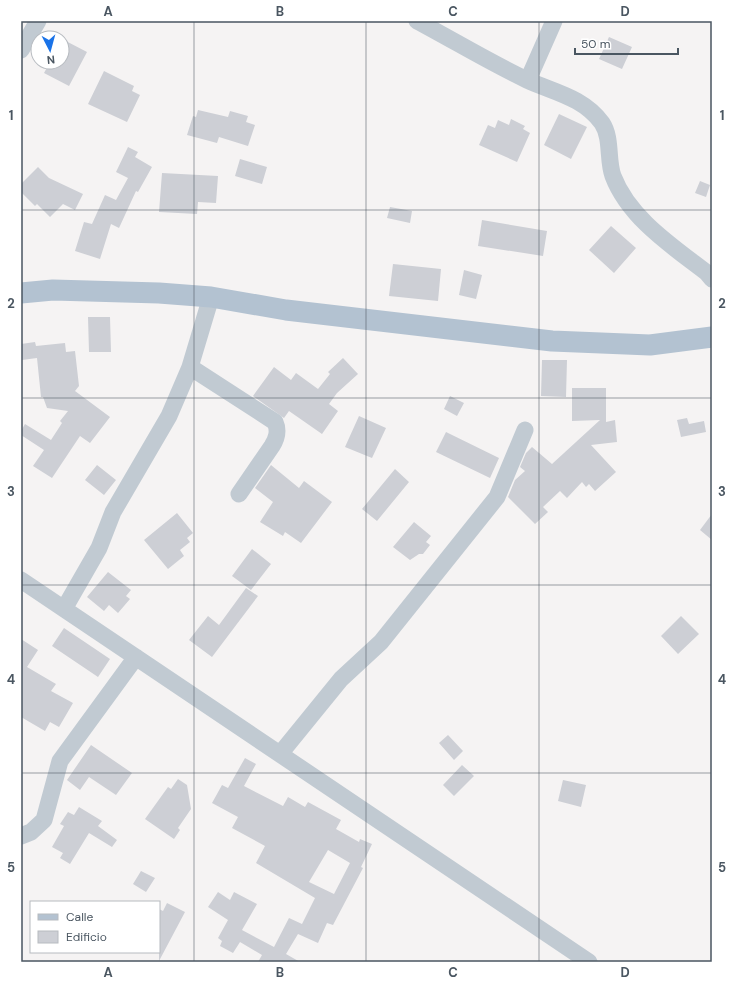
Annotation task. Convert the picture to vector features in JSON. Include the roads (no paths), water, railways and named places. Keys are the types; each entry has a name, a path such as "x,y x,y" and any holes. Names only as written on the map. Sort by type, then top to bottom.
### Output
{"main road":[{"path":"21,293 53,290 160,293 211,297 286,310 552,341 650,345 712,337"}],"street":[{"path":"21,50 38,21"},
{"path":"417,21 528,80 568,96 591,112 602,124 608,143 611,171 619,191 632,208 661,237 707,273 712,279"},
{"path":"528,80 554,21"},
{"path":"64,609 99,548 113,512 169,416 190,367 211,297"},
{"path":"190,367 275,422 278,428 277,438 239,494"},
{"path":"280,754 341,679 381,642 497,498 525,430"},
{"path":"21,580 589,962"},
{"path":"21,836 31,832 44,820 60,761 136,657"}]}
